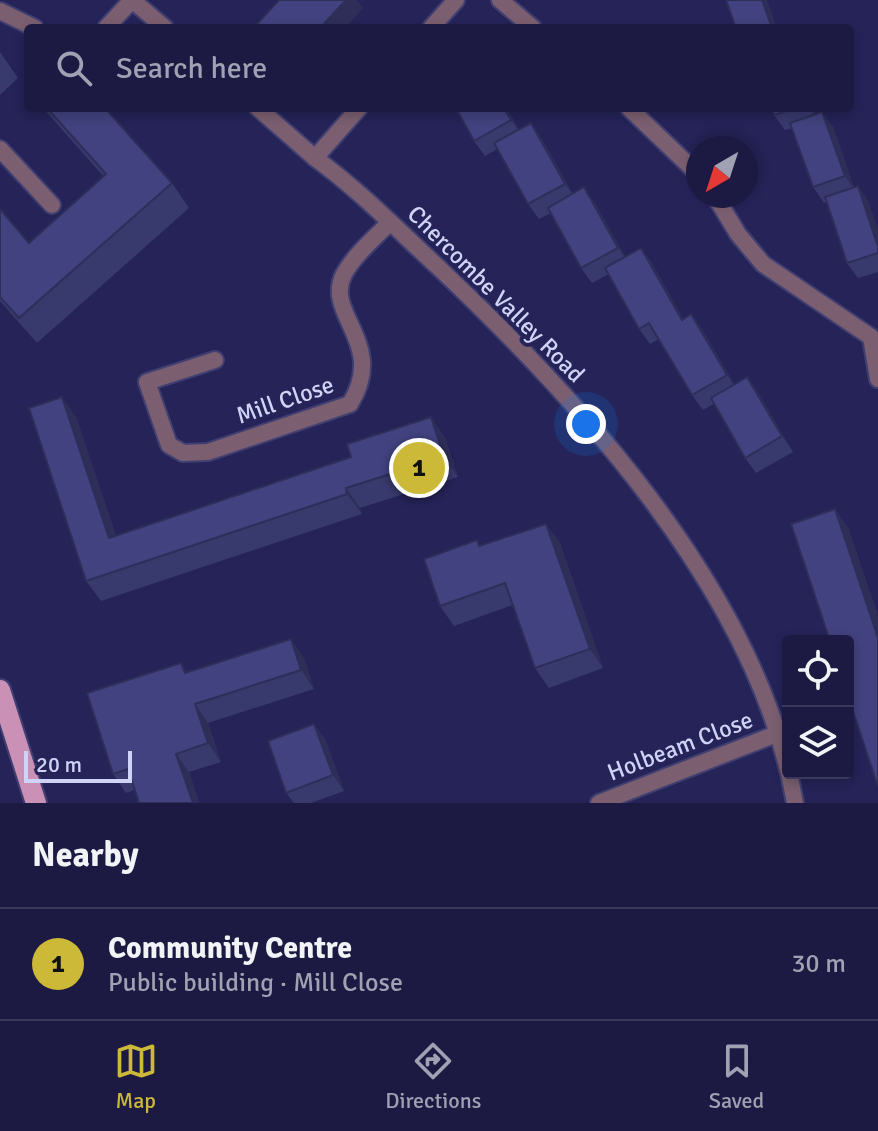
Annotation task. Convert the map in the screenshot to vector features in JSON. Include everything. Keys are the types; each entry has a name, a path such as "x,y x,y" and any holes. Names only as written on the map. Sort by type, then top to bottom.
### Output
{"main road":[{"path":"0,690 36,803"}],"street":[{"path":"110,24 132,0 160,24"},
{"path":"435,24 456,0"},
{"path":"500,0 528,24"},
{"path":"0,11 27,24"},
{"name":"Chercombe Valley Road","path":"263,112 390,222 490,316 634,476 692,560 735,635 782,746"},
{"path":"315,158 355,112"},
{"path":"633,112 686,163"},
{"path":"0,149 52,205"},
{"path":"722,208 738,234 763,264 874,335 878,379"},
{"name":"Mill Close","path":"215,360 147,382 169,445 183,453 208,452 350,404 365,372 361,350 341,305 342,277 390,222"},
{"name":"Holbeam Close","path":"599,803 779,733"},
{"name":"Chercombe Valley Road","path":"790,779 795,803"}],"building":[{"path":"279,0 346,0 324,24 257,24"},
{"path":"726,0 762,0 771,24 735,24"},
{"path":"51,112 109,112 172,183 19,318 0,297 0,209 29,243 106,174"},
{"path":"458,112 506,112 511,120 474,141"},
{"path":"822,112 845,176 813,187 790,123"},
{"path":"531,123 565,184 528,204 494,143"},
{"path":"858,186 878,253 847,263 825,197"},
{"path":"584,187 618,248 581,268 548,208"},
{"path":"641,248 682,320 691,314 727,375 692,395 649,323 639,329 605,268"},
{"path":"747,377 782,436 745,458 711,398"},
{"path":"62,397 109,538 351,457 347,444 431,417 444,457 346,488 347,494 86,581 29,408"},
{"path":"835,509 878,638 878,787 854,714 854,635 828,635 791,524"},
{"path":"546,524 590,649 535,668 505,583 440,606 424,559 477,540 479,546"},
{"path":"291,639 301,670 195,704 208,743 176,754 193,803 139,803 128,769 113,774 87,693 181,663 185,673"},
{"path":"314,724 333,775 286,793 268,741"}],"place":[{"name":"Community Centre","path":"419,468"}]}
